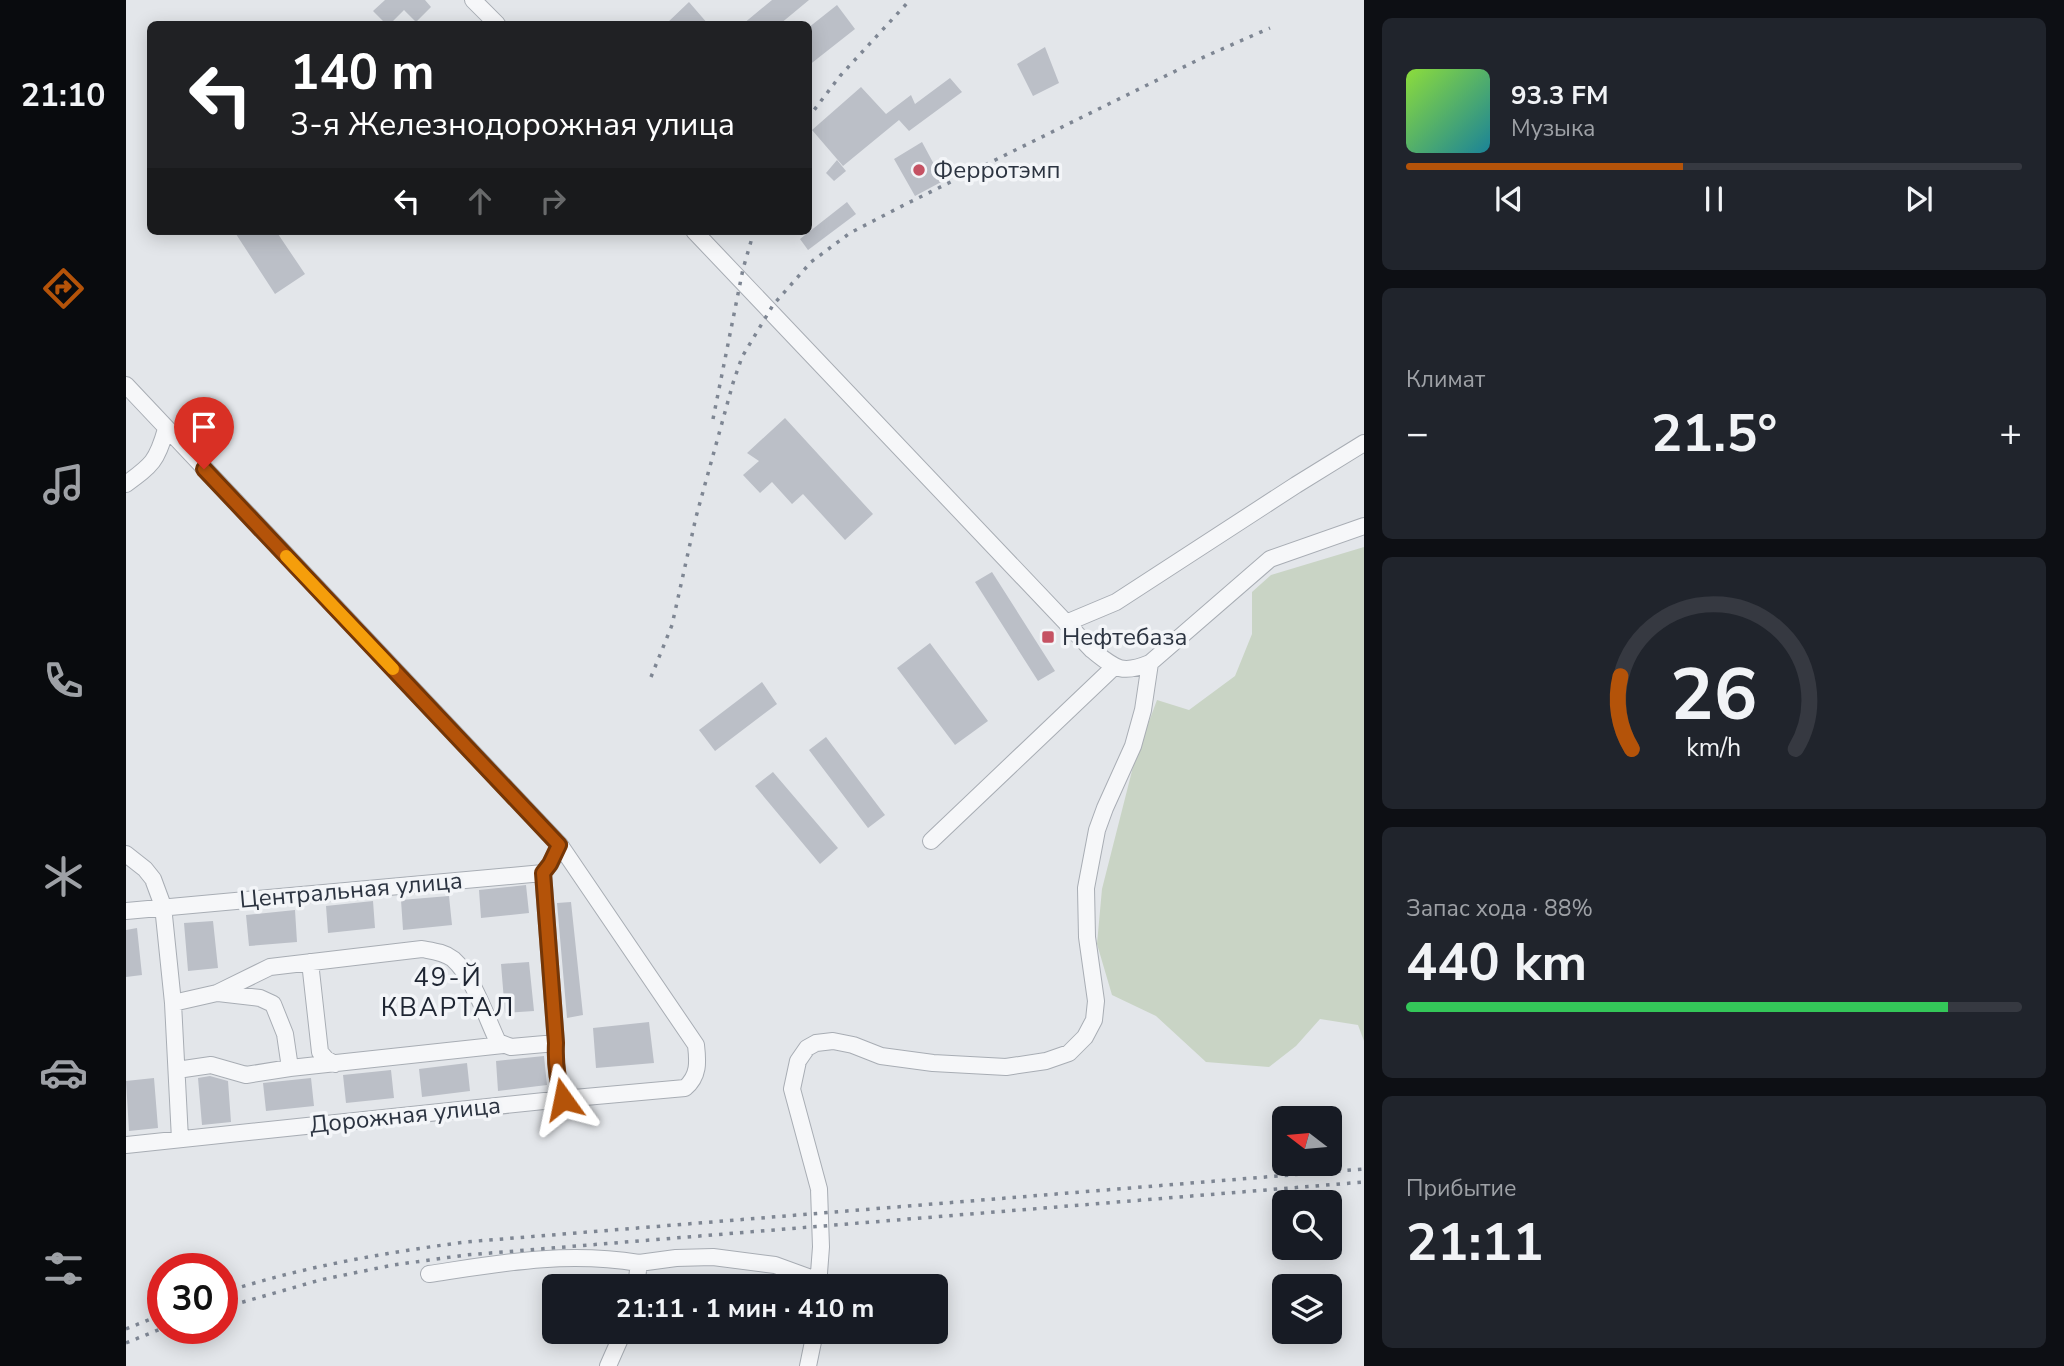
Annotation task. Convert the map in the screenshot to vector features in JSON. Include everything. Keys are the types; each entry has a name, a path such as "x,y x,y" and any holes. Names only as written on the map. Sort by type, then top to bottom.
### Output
{"street":[{"path":"473,0 494,21"},
{"path":"698,235 1092,650 1114,667 1134,669 1150,663 1270,559 1364,526"},
{"path":"126,385 559,845 543,873 556,1071 563,1099"},
{"path":"126,484 149,467 160,452 166,429"},
{"path":"1066,623 1116,602 1364,443"},
{"path":"820,1274 819,1189 792,1089 798,1061 807,1048 816,1043 833,1041 853,1045 881,1056 933,1063 1006,1067 1046,1061 1069,1053 1085,1037 1094,1020 1096,1001 1087,937 1086,888 1097,830 1133,746 1143,710 1150,663"},
{"path":"931,841 1114,667"},
{"name":"Дорожная улица","path":"126,1145 685,1088 696,1076 696,1045 559,845"},
{"path":"126,854 153,879 163,906 173,1003 180,1139"},
{"name":"Центральная улица","path":"126,911 543,873"},
{"path":"173,1003 217,993 271,967 422,949 446,954 454,960 471,983 498,1042 511,1047 556,1043"},
{"path":"310,962 320,1052 335,1064"},
{"path":"217,993 260,998 273,1004 285,1034 290,1068"},
{"path":"177,1070 211,1065 246,1075 503,1045"},
{"path":"429,1274 533,1259 606,1258 639,1263 713,1257 775,1265 796,1274"},
{"path":"638,1274 639,1263"},
{"path":"608,1366 618,1344"},
{"path":"808,1366 813,1344"}],"green space":[{"path":"1364,547 1364,1041 1358,1025 1320,1019 1296,1046 1269,1067 1206,1062 1156,1016 1112,995 1097,944 1102,889 1135,759 1157,700 1189,710 1235,676 1252,634 1252,592 1271,575"}],"building":[{"path":"385,0 425,0 431,7 417,21 404,10 393,21 383,21 373,11"},
{"path":"772,0 809,0 784,21 747,21"},
{"path":"689,2 705,21 669,21"},
{"path":"837,5 855,29 812,63 812,25"},
{"path":"1045,47 1059,83 1033,96 1017,64"},
{"path":"950,78 962,92 909,131 899,120 843,166 812,130 861,87 886,114 911,95 915,104"},
{"name":"Ферротэмп","path":"922,142 943,181 915,196 894,159"},
{"path":"837,160 846,171 834,181 826,173"},
{"path":"847,202 856,214 808,250 800,239 805,235 812,235 812,230"},
{"path":"237,235 279,235 305,274 275,294"},
{"path":"785,418 873,514 845,540 803,494 792,504 772,482 760,493 743,475 759,461 747,453"},
{"path":"992,572 1055,671 1038,681 975,582"},
{"path":"930,643 988,721 955,745 897,668"},
{"path":"762,682 777,704 715,751 699,730"},
{"path":"826,737 885,815 868,828 809,750"},
{"path":"773,772 838,848 820,864 755,786"},
{"path":"526,885 529,913 481,918 479,890"},
{"path":"449,896 452,925 403,930 401,900"},
{"path":"373,901 375,928 328,933 326,906"},
{"path":"571,902 583,1015 567,1018 557,903"},
{"path":"295,910 297,942 249,946 246,915"},
{"path":"213,921 218,968 188,971 184,923"},
{"path":"137,928 142,975 126,977 126,930"},
{"path":"529,962 534,1011 505,1013 501,964"},
{"path":"649,1022 654,1063 596,1068 593,1028"},
{"path":"544,1056 547,1085 498,1091 496,1061"},
{"path":"467,1063 470,1091 422,1097 419,1069"},
{"path":"391,1070 394,1098 346,1103 343,1075"},
{"path":"210,1076 228,1081 231,1122 202,1125 198,1078"},
{"path":"154,1078 158,1128 129,1131 126,1081"},
{"path":"311,1078 314,1106 266,1111 263,1083"}],"railway":[{"path":"812,113 840,76 910,0"},
{"path":"651,677 672,625 696,517 742,357 773,305 811,262 850,233 906,204 1206,56 1270,28"},
{"path":"713,419 743,269 753,235"},
{"path":"238,1288 342,1262 465,1242 1364,1169"},
{"path":"238,1303 320,1280 393,1265 466,1255 1364,1182"},
{"path":"126,1329 147,1320"},
{"path":"126,1343 147,1334"}],"slow traffic":[{"path":"286,556 393,669"}],"place":[{"name":"Ферротэмп","path":"919,170"},
{"name":"Нефтебаза","path":"1048,637"}],"district":[{"name":"49-Й КВАРТАЛ","path":"448,992"}],"route":[{"path":"204,469 559,845 555,857 543,873 556,1043 555,1062 563,1099"}]}
